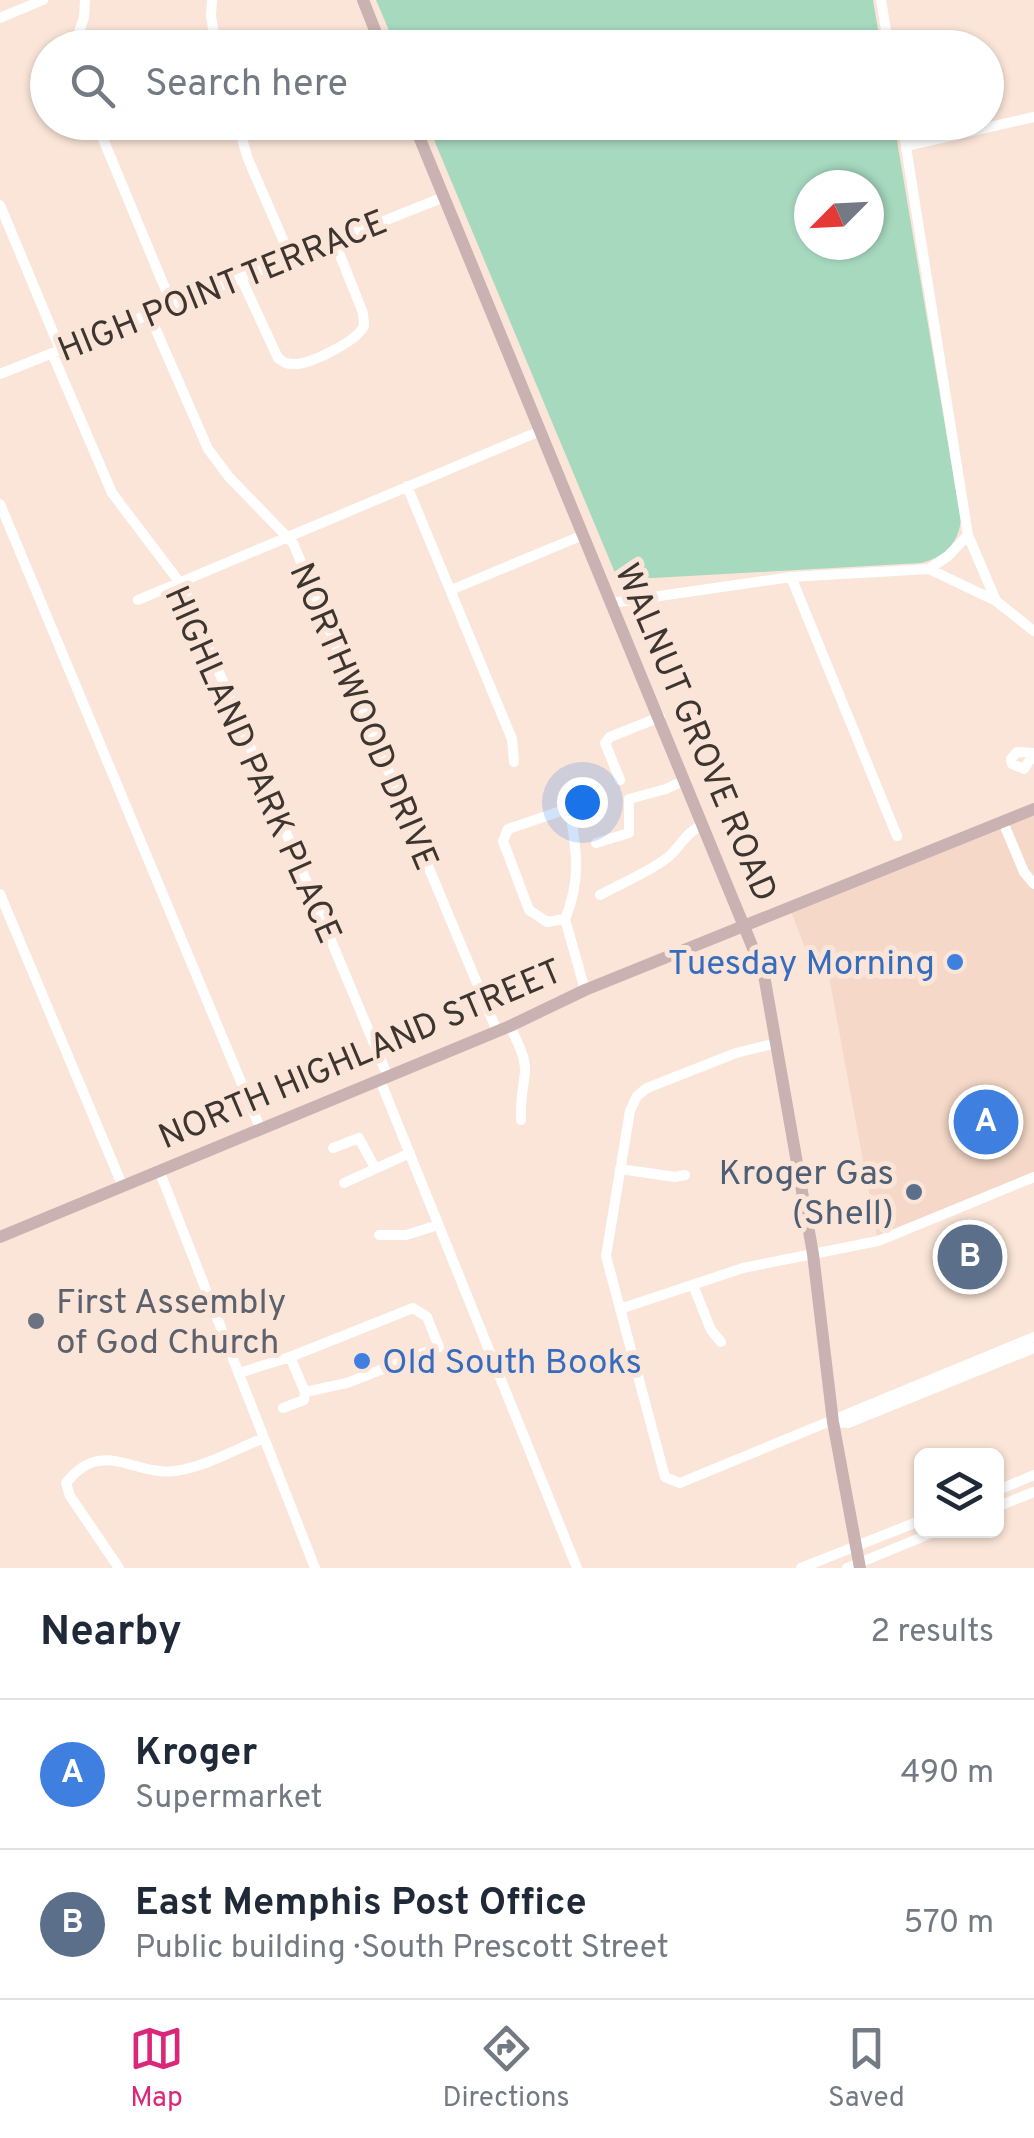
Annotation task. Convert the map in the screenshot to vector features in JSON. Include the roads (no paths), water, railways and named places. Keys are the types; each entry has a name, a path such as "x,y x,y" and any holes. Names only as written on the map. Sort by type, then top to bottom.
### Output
{"main road":[{"path":"362,0 374,30"},
{"name":"WALNUT GROVE ROAD","path":"420,140 764,974 813,1254 833,1422 856,1546 856,1566"},
{"name":"NORTH HIGHLAND STREET","path":"0,1237 504,1028 585,990 1034,809"}],"street":[{"path":"0,18 43,0"},
{"path":"80,30 86,0"},
{"path":"212,0 213,30"},
{"path":"880,0 886,30"},
{"path":"1004,124 1034,117"},
{"path":"103,140 172,305"},
{"path":"243,140 291,258"},
{"path":"905,140 968,535 996,601"},
{"path":"906,146 932,140"},
{"name":"HIGH POINT TERRACE","path":"0,374 444,197"},
{"name":"HIGHLAND PARK PLACE","path":"0,205 112,493 180,582 384,1078 410,1154 577,1568"},
{"path":"241,278 271,348 282,362 302,363 350,342 362,332 363,313 334,240"},
{"name":"NORTHWOOD DRIVE","path":"150,314 208,450 229,477 288,536 504,1028 524,1059 521,1120"},
{"path":"138,600 540,431"},
{"path":"408,486 512,739 514,762"},
{"path":"0,504 262,1130"},
{"path":"929,569 968,535"},
{"path":"452,590 582,536"},
{"path":"612,603 791,577 929,569 996,601 1034,631"},
{"path":"791,577 897,836"},
{"path":"620,780 605,743 610,737 660,717"},
{"path":"596,843 628,833 629,798 666,790 685,780"},
{"path":"564,919 546,922 529,910 504,842 508,829 564,810 570,812 577,878 576,894 564,919 585,990"},
{"path":"1003,822 1024,872 1034,884"},
{"path":"600,896 662,861 677,850 690,830 703,825"},
{"path":"0,894 123,1187"},
{"path":"777,1043 736,1052 647,1088 637,1096 630,1111 606,1256 666,1477 680,1483 833,1422 843,1414 1034,1348"},
{"path":"333,1148 359,1138 375,1168"},
{"path":"344,1183 410,1154"},
{"path":"620,1169 674,1177 685,1174"},
{"path":"158,1170 315,1568"},
{"path":"620,1309 743,1268 878,1240 1034,1177"},
{"path":"379,1235 406,1236 438,1225"},
{"path":"693,1285 711,1330 721,1342"},
{"path":"239,1373 413,1308 427,1316 439,1346 347,1383 305,1392"},
{"path":"950,1376 1034,1337"},
{"path":"284,1408 304,1400 305,1392 290,1357"},
{"path":"119,1568 70,1496 66,1483 74,1473 111,1459 152,1470 174,1471 264,1438"},
{"path":"1004,1487 1034,1475"},
{"path":"1004,1504 1030,1493 1021,1480"},
{"path":"802,1568 914,1523"},
{"path":"856,1566 921,1538"}],"place":[{"name":"Tuesday Morning","path":"955,962"},
{"name":"Kroger","path":"986,1122"},
{"name":"Kroger Gas (Shell)","path":"914,1192"},
{"name":"East Memphis Post Office","path":"970,1257"},
{"name":"First Assembly of God Church","path":"36,1321"},
{"name":"Old South Books","path":"362,1361"}]}
